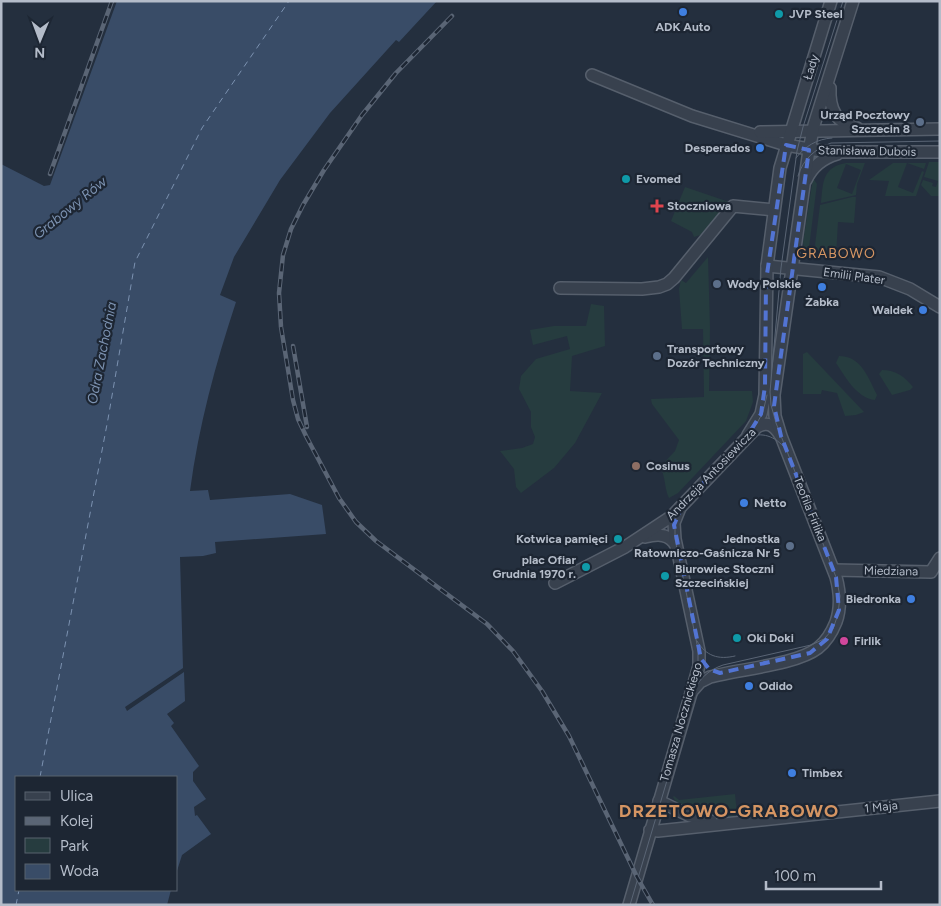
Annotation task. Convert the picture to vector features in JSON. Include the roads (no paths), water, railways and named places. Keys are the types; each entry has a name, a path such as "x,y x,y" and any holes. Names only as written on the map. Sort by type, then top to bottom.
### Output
{"street":[{"name":"Łady","path":"790,132 832,1"},
{"name":"Łady","path":"813,131 853,1"},
{"name":"Stanisława Dubois","path":"592,75 692,116 786,145 809,150 846,153 940,152"},
{"name":"Łady","path":"831,75 830,99 835,115 849,126 871,130"},
{"name":"Stanisława Dubois","path":"738,130 790,132 940,129"},
{"name":"Teofila Firlika","path":"692,691 705,679 802,656 815,650 824,643 834,626 839,609 839,588 834,570 781,436 775,416 774,395 813,131"},
{"path":"748,435 761,414 765,395 767,266 780,164 790,132"},
{"name":"Teofila Firlika","path":"803,189 810,173 820,163 831,156 846,153"},
{"path":"560,288 642,289 659,287 667,284 674,278 733,206 774,210"},
{"path":"767,266 792,269"},
{"name":"Emilii Plater","path":"792,269 879,277 910,289 940,307"},
{"name":"Andrzeja Antosiewicza","path":"555,583 641,538 680,508 748,435 759,426 766,424 775,428 781,436"},
{"name":"Tomasza Nocznickiego","path":"629,905 699,668 699,650 676,547 674,525 680,508"},
{"name":"Andrzeja Antosiewicza","path":"641,538 664,535 673,541 676,547"},
{"name":"Miedziana","path":"834,570 935,573 940,558"},
{"path":"699,650 702,662 706,667 716,672 725,673"},
{"name":"1 Maja","path":"659,800 695,818 733,822"},
{"name":"1 Maja","path":"650,830 658,831 940,801"}],"water":[{"path":"117,1 437,1 399,42 396,40 330,113 280,180 234,257 220,295 236,302 208,395 190,491 208,490 210,500 290,494 322,505 326,534 215,542 216,553 203,556 180,557 183,668 125,707 127,711 184,672 185,701 167,714 174,723 171,726 199,766 193,772 193,781 206,799 194,807 195,816 197,815 211,834 182,855 178,868 178,776 15,776 15,891 171,891 167,905 1,905 1,164 44,186 50,185"}],"tram line":[{"path":"630,905 693,693 698,683 713,669 723,665 811,645 824,639 833,629 838,614 840,596 836,577 776,423 770,392 781,268 797,151 843,1"},
{"path":"796,158 812,144 832,138"},
{"path":"798,176 810,155 831,143 940,141"},
{"path":"691,686 698,664 698,649 675,539 675,520 683,504 756,425 763,412 767,395"},
{"path":"745,439 755,435 766,435 775,439 783,446"},
{"path":"697,641 704,650 713,656 735,656"}],"railway":[{"path":"50,174 112,1"},
{"path":"452,16 396,73 362,115 324,170 291,229 283,255 279,293 281,327 293,400 298,419 306,436 339,498 356,522 376,541 487,624 513,651 542,691 569,736 637,877 653,905"},
{"path":"293,346 307,427"}],"place":[{"name":"ADK Auto","path":"683,12"},
{"name":"JVP Steel","path":"779,14"},
{"name":"Urząd Pocztowy Szczecin 8","path":"920,122"},
{"name":"Desperados","path":"760,148"},
{"name":"Evomed","path":"626,179"},
{"name":"Stoczniowa","path":"657,206"},
{"name":"Wody Polskie","path":"717,284"},
{"name":"Żabka","path":"822,287"},
{"name":"Waldek","path":"923,310"},
{"name":"Transportowy Dozór Techniczny","path":"657,356"},
{"name":"Cosinus","path":"636,466"},
{"name":"Netto","path":"744,503"},
{"name":"Kotwica pamięci","path":"618,539"},
{"name":"Jednostka Ratowniczo-Gaśnicza Nr 5","path":"790,546"},
{"name":"plac Ofiar Grudnia 1970 r.","path":"586,567"},
{"name":"Biurowiec Stoczni Szczecińskiej","path":"665,576"},
{"name":"Biedronka","path":"911,599"},
{"name":"Oki Doki","path":"737,638"},
{"name":"Firlik","path":"844,641"},
{"name":"Odido","path":"749,686"},
{"name":"Timbex","path":"792,773"}],"district":[{"name":"GRABOWO","path":"836,253"},
{"name":"DRZETOWO-GRABOWO","path":"729,811"}],"water label":[{"name":"Grabowy Rów","path":"70,208"},
{"name":"Odra Zachodnia","path":"102,353"}]}
